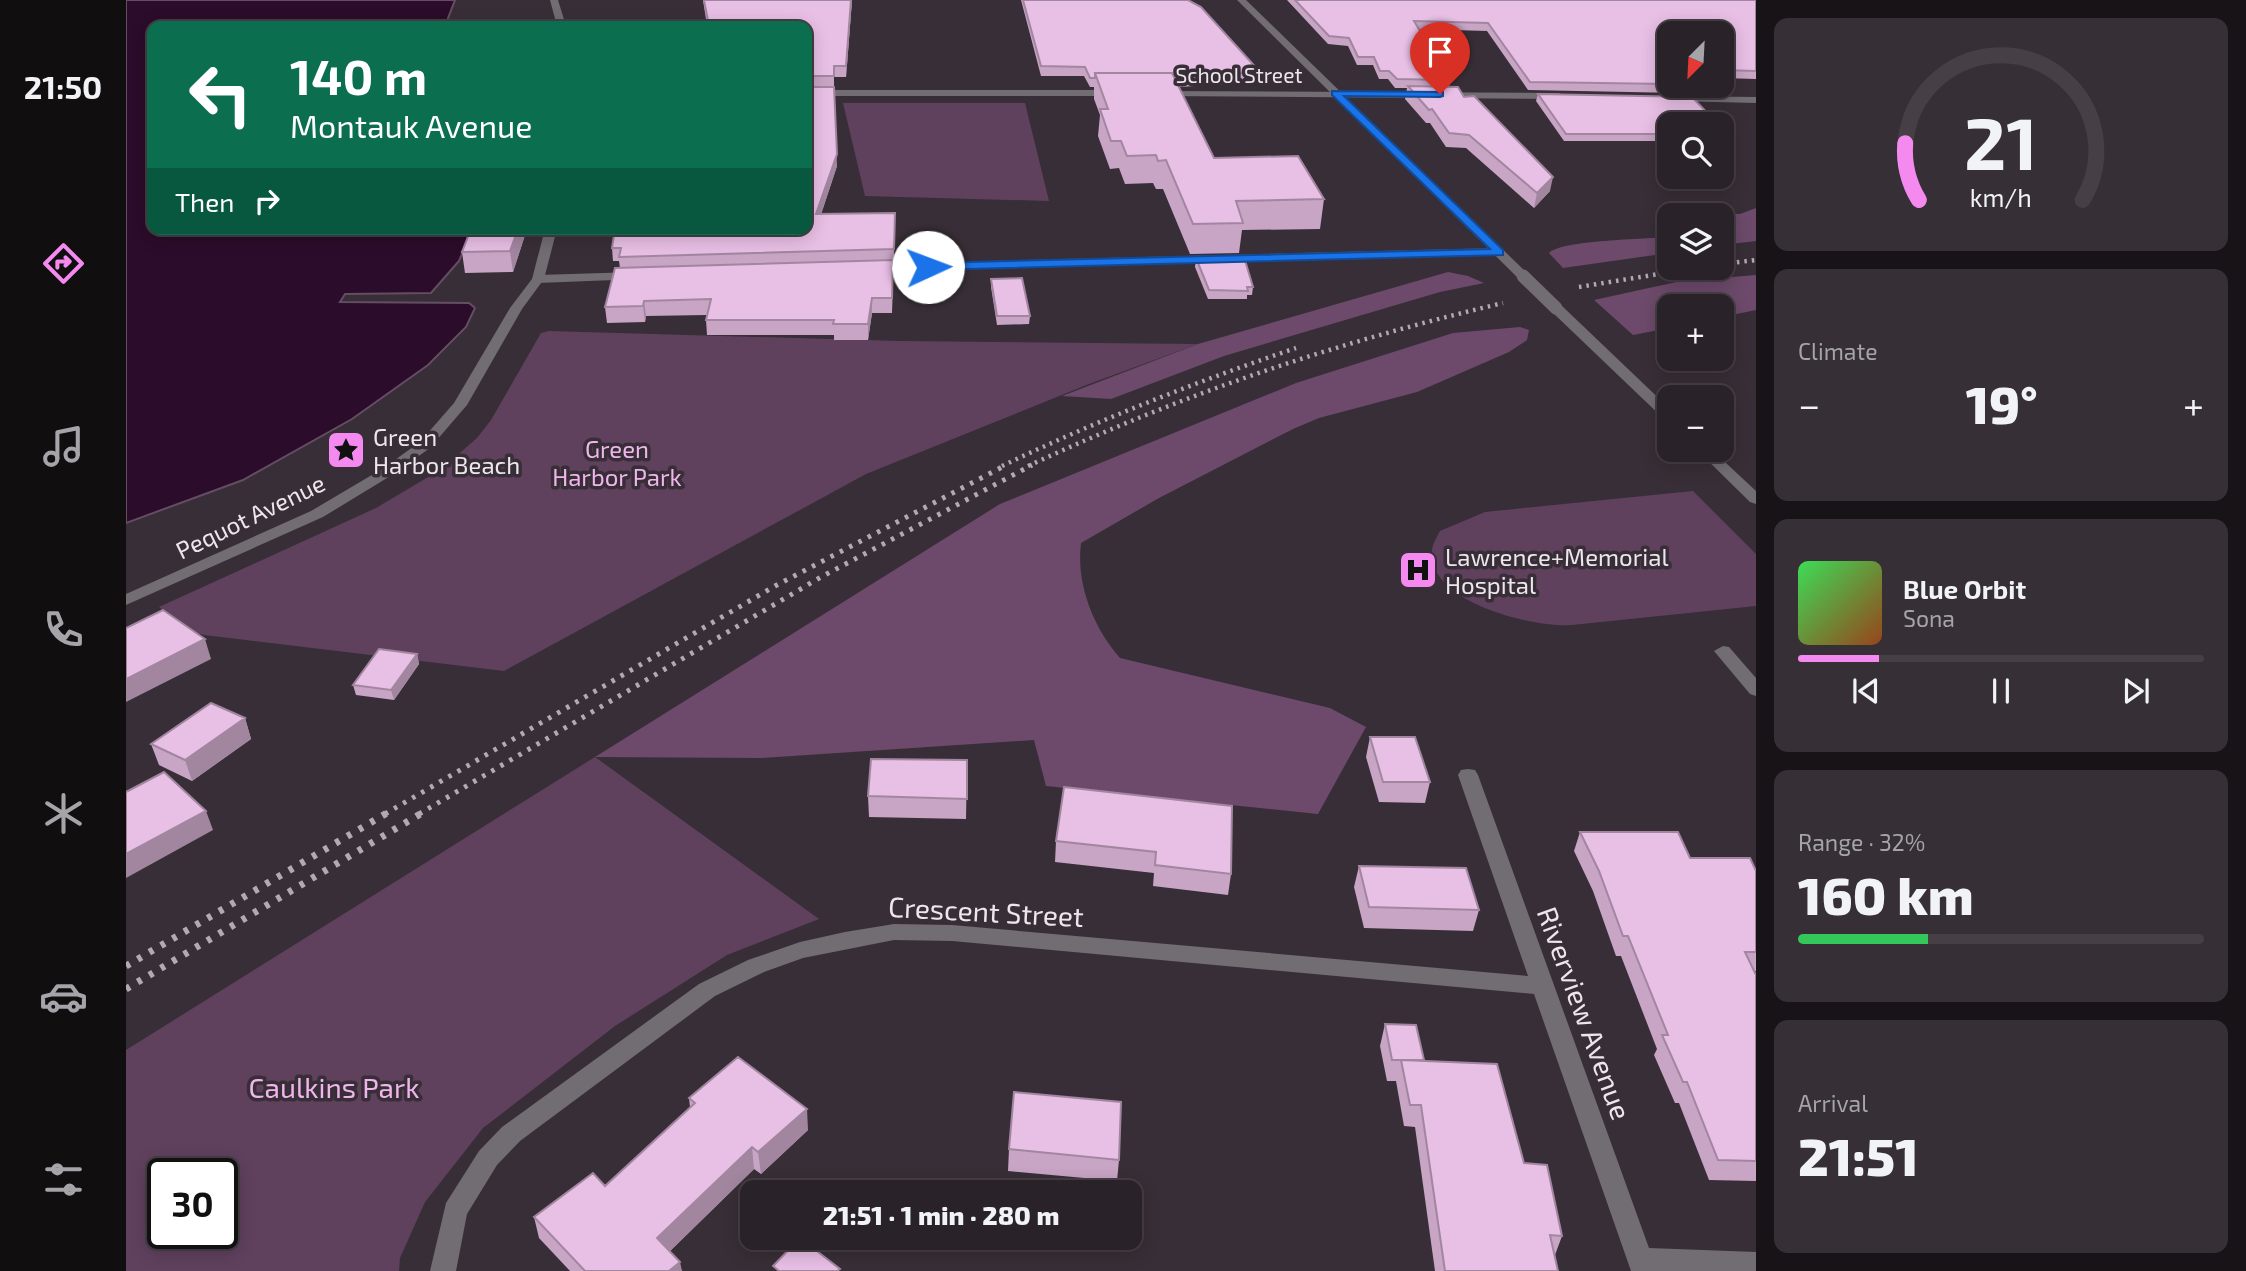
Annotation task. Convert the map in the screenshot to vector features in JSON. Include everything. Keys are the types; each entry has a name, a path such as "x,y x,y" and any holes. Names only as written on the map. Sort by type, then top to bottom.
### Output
{"street":[{"path":"554,0 560,21"},
{"path":"1241,0 1657,405"},
{"path":"812,93 1132,93"},
{"name":"School Street","path":"1145,93 1565,96"},
{"path":"1660,98 1756,100"},
{"name":"Pequot Avenue","path":"126,600 317,514 416,452 439,431 460,405 516,308 538,279 549,235"},
{"path":"853,269 1499,252"},
{"path":"538,279 648,275"},
{"path":"1717,462 1756,499"},
{"path":"1723,651 1756,690"},
{"name":"Riverview Avenue","path":"1468,775 1643,1265"},
{"name":"Crescent Street","path":"443,1271 455,1210 488,1158 512,1134 707,990 757,966 800,950 894,932 952,933 1545,986"},
{"path":"1643,1265 1756,1264"}],"green space":[{"path":"843,103 1025,103 1049,201 865,196"},
{"name":"Green Harbor Park","path":"549,331 899,341 1198,344 1089,384 866,474 504,671 204,635 191,631 159,607 376,508 440,470 477,438 491,420 541,333"},
{"path":"1693,491 1756,554 1756,606 1555,625 1510,616 1464,598 1446,584 1435,569 1432,549 1440,531 1485,512"},
{"name":"Caulkins Park","path":"595,757 819,919 727,955 615,1026 483,1128 425,1202 400,1258 399,1271 126,1271 126,1050"}],"shaded area":[{"path":"126,0 455,0 447,21 147,21 147,235 466,235 469,237 459,261 431,293 345,294 340,302 469,303 475,308 466,327 428,365 352,419 243,480 126,523"},
{"path":"1756,208 1756,241 1734,244 1734,214"},
{"path":"1657,238 1657,255 1563,268 1549,253 1570,245"},
{"path":"1448,272 1484,283 1440,292 1224,356 1111,399 1062,396 1198,344"},
{"path":"1756,275 1756,310 1734,315 1734,294 1657,294 1657,330 1633,335 1594,300 1681,281 1734,280 1734,277"},
{"path":"1520,327 1529,330 1527,340 1509,352 1417,392 1319,418 1293,429 1159,498 1081,543 1081,574 1088,604 1102,633 1120,658 1330,708 1366,727 1318,814 1046,786 1034,740 762,758 595,757 1000,504 1296,383 1453,333"}],"building":[{"path":"704,0 851,0 846,66 834,66 834,76 812,76 812,21 708,21"},
{"path":"1023,0 1188,0 1201,7 1260,72 1175,78 1172,73 1095,73 1095,78 1090,78 1085,67 1041,66"},
{"path":"1295,0 1756,0 1756,71 1734,70 1734,21 1657,21 1657,84 1530,82 1488,23 1414,21 1450,80 1397,79 1389,71 1380,71 1374,57 1358,57 1349,38 1329,36"},
{"path":"1095,73 1172,73 1214,158 1298,156 1324,199 1236,201 1243,223 1193,224 1166,160 1158,161 1156,155 1127,156 1121,141 1111,141 1100,109 1108,109"},
{"path":"1408,86 1458,87 1464,97 1474,96 1553,177 1537,193 1469,135 1449,133 1432,109 1429,110"},
{"path":"812,87 834,87 837,154 816,214 895,213 894,249 619,257 621,248 612,248 614,235 812,235"},
{"path":"1538,94 1693,98 1706,112 1657,112 1657,134 1566,134"},
{"path":"469,235 516,235 510,251 462,252"},
{"path":"1244,257 1253,287 1247,287 1248,291 1209,290 1196,258"},
{"path":"893,260 892,298 872,298 868,324 833,324 834,320 706,320 711,299 644,301 643,306 605,307 615,268"},
{"path":"1022,278 1030,316 997,316 991,279"},
{"path":"163,610 205,639 126,679 126,628"},
{"path":"379,649 417,654 391,690 353,685"},
{"path":"211,703 245,718 185,760 151,744"},
{"path":"1370,737 1415,737 1430,782 1383,782"},
{"path":"871,759 967,760 967,799 868,796"},
{"path":"164,772 206,811 126,854 126,792"},
{"path":"1064,787 1232,806 1231,874 1155,865 1156,852 1056,841"},
{"path":"1580,832 1678,832 1690,858 1750,858 1756,871 1756,952 1745,952 1756,975 1756,1161 1718,1160 1687,1082 1683,1082 1662,1035 1668,1035 1628,936 1623,936 1599,871"},
{"path":"1359,866 1466,868 1479,910 1369,907"},
{"path":"1385,1024 1416,1025 1424,1060 1392,1060"},
{"path":"738,1057 807,1109 758,1152 752,1147 657,1238 680,1262 669,1271 585,1271 534,1217 593,1173 605,1186 695,1103 689,1098"},
{"path":"1401,1060 1497,1064 1524,1163 1547,1165 1562,1236 1550,1235 1558,1271 1445,1271 1421,1105 1410,1105"},
{"path":"1014,1092 1121,1102 1119,1160 1009,1149"},
{"path":"788,1250 815,1250 840,1269 779,1271 773,1266"}],"railway":[{"path":"1734,263 1756,260"},
{"path":"1579,287 1657,274"},
{"path":"1028,466 1145,415 1261,372 1380,335 1503,303"},
{"path":"1002,466 1147,402 1296,348"},
{"path":"385,814 775,586 1006,465"},
{"path":"419,814 821,577 1032,465"},
{"path":"126,966 387,813"},
{"path":"126,989 422,813"}],"place":[{"name":"Green Harbor Beach","path":"346,450"},
{"name":"Lawrence+Memorial Hospital","path":"1418,570"}],"route":[{"path":"928,267 1499,252 1335,93 1440,94"}]}
